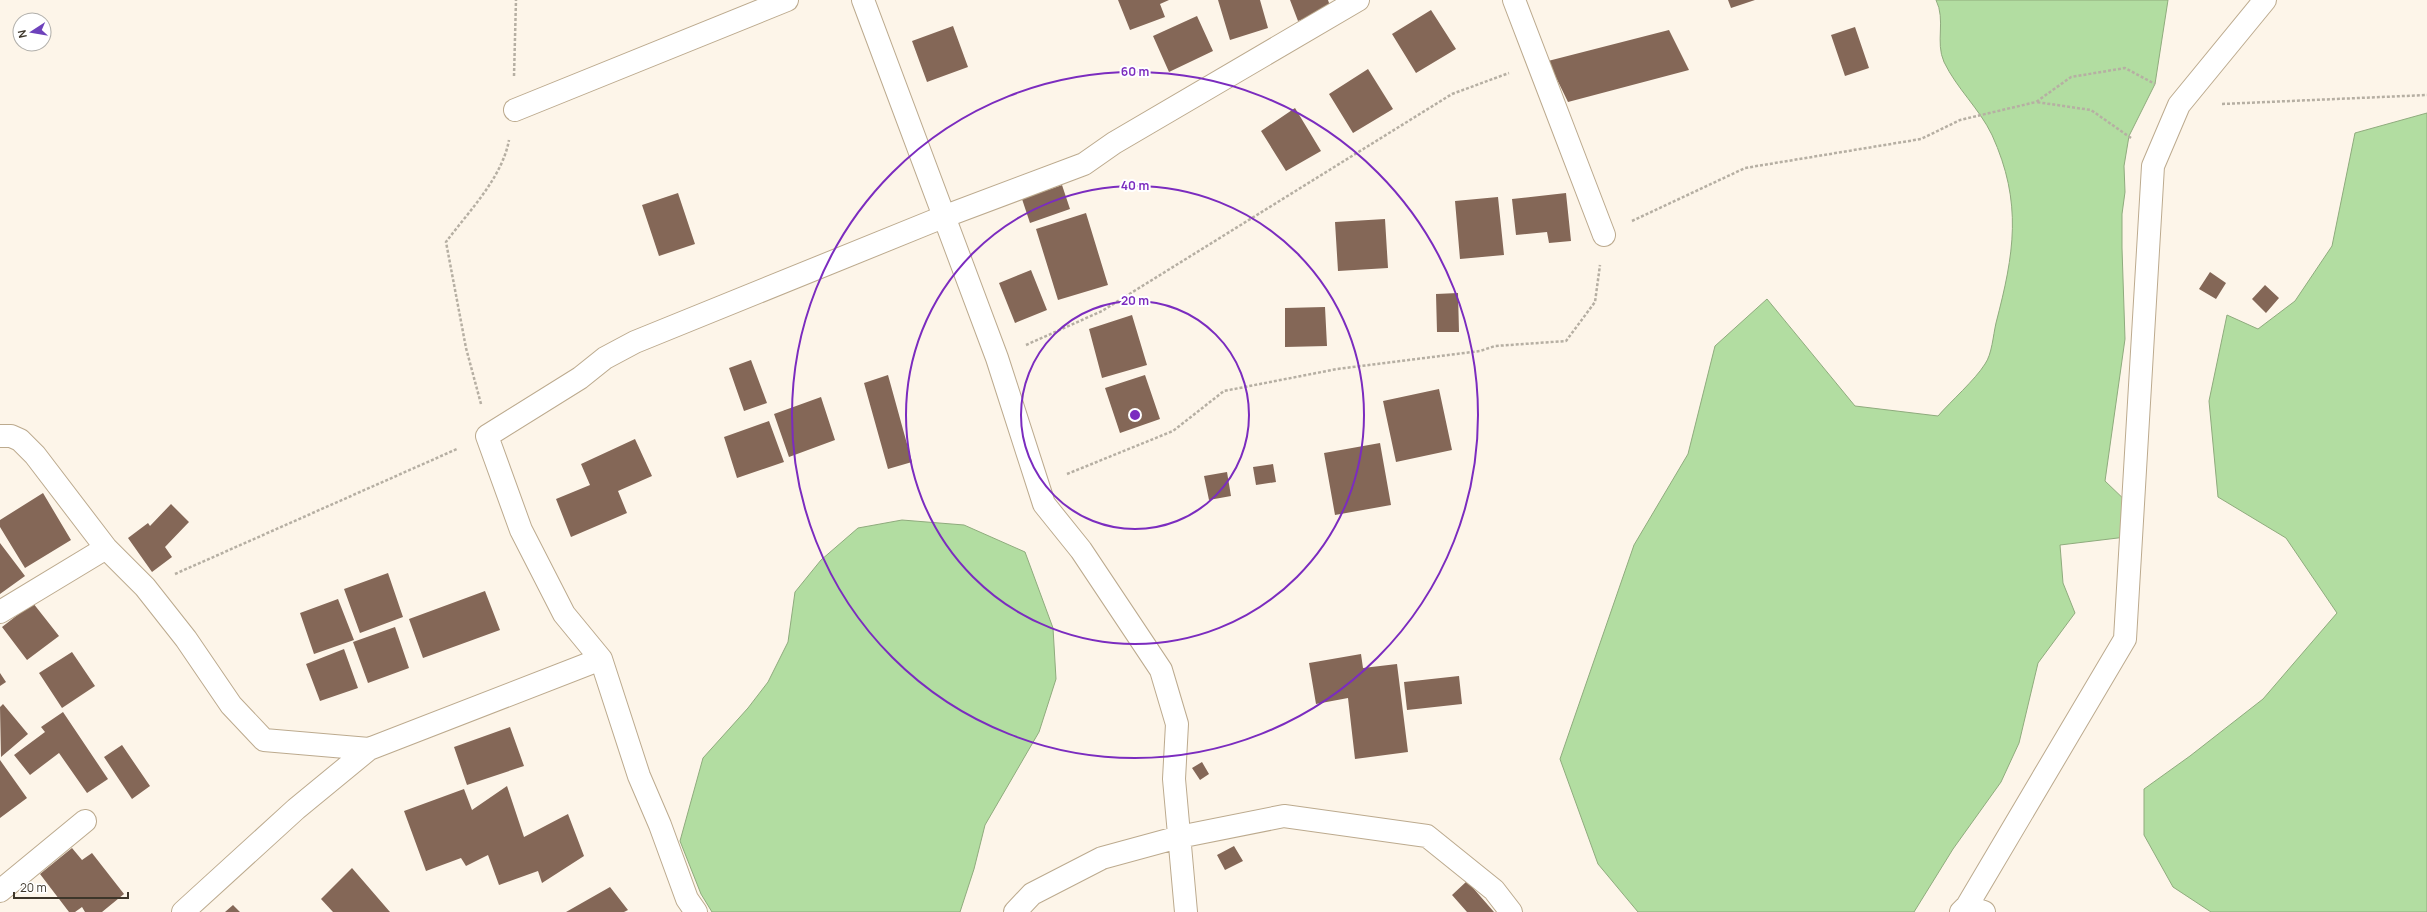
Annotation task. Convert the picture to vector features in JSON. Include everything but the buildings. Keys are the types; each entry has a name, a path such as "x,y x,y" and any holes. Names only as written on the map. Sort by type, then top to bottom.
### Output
{"street":[{"path":"515,110 788,0"},
{"path":"863,0 996,358 1044,504 1082,550 1161,670 1177,724 1174,779 1178,837 1186,912"},
{"path":"696,912 687,899 660,825 638,776 601,659 564,614 521,530 487,436 580,378 605,358 635,342 943,217 1084,164 1114,143 1358,0"},
{"path":"1514,0 1604,235"},
{"path":"1971,910 2125,639 2153,166 2179,105 2265,0"},
{"path":"0,436 11,436 20,440 35,455 106,548 145,587 186,639 232,705 264,740 369,749"},
{"path":"0,612 106,548"},
{"path":"183,912 296,809 369,749 601,659"},
{"path":"1015,912 1032,894 1102,858 1178,837 1284,816 1427,836 1494,890 1511,912"},
{"path":"0,891 85,821"}],"path":[{"path":"145,587 487,436 483,414 466,348 446,242 484,192 506,157 515,110 516,0"},
{"path":"996,358 1102,311 1452,94 1538,63"},
{"path":"2036,102 2071,77 2125,68 2155,84"},
{"path":"2179,105 2427,95"},
{"path":"1037,486 1173,431 1224,392 1336,369 1480,351 1495,346 1566,341 1595,302 1604,235 1745,168 1921,139 1960,120 2036,102 2091,110 2129,136"}],"shaded area":[{"path":"1936,0 2168,0 2155,84 2129,136 2124,166 2125,192 2122,214 2122,248 2125,339 2105,481 2130,505 2126,537 2060,545 2063,583 2075,613 2038,663 2019,743 2001,782 1953,849 1914,912 1638,912 1598,864 1560,759 1634,545 1688,454 1715,346 1767,299 1855,406 1938,416 1981,370 1989,355 2011,251 2012,206 2002,160 1992,135 1981,116 1949,72 1941,54 1941,23 1939,8"},
{"path":"2427,113 2427,912 2211,912 2173,887 2144,835 2144,789 2190,756 2263,699 2337,613 2286,538 2218,497 2209,401 2227,315 2258,329 2295,301 2332,246 2355,133"},
{"path":"902,520 964,525 1025,552 1053,628 1056,679 1039,732 985,825 974,869 960,912 712,912 701,894 680,841 703,758 748,708 768,682 788,642 795,592 821,560 858,528"}]}
